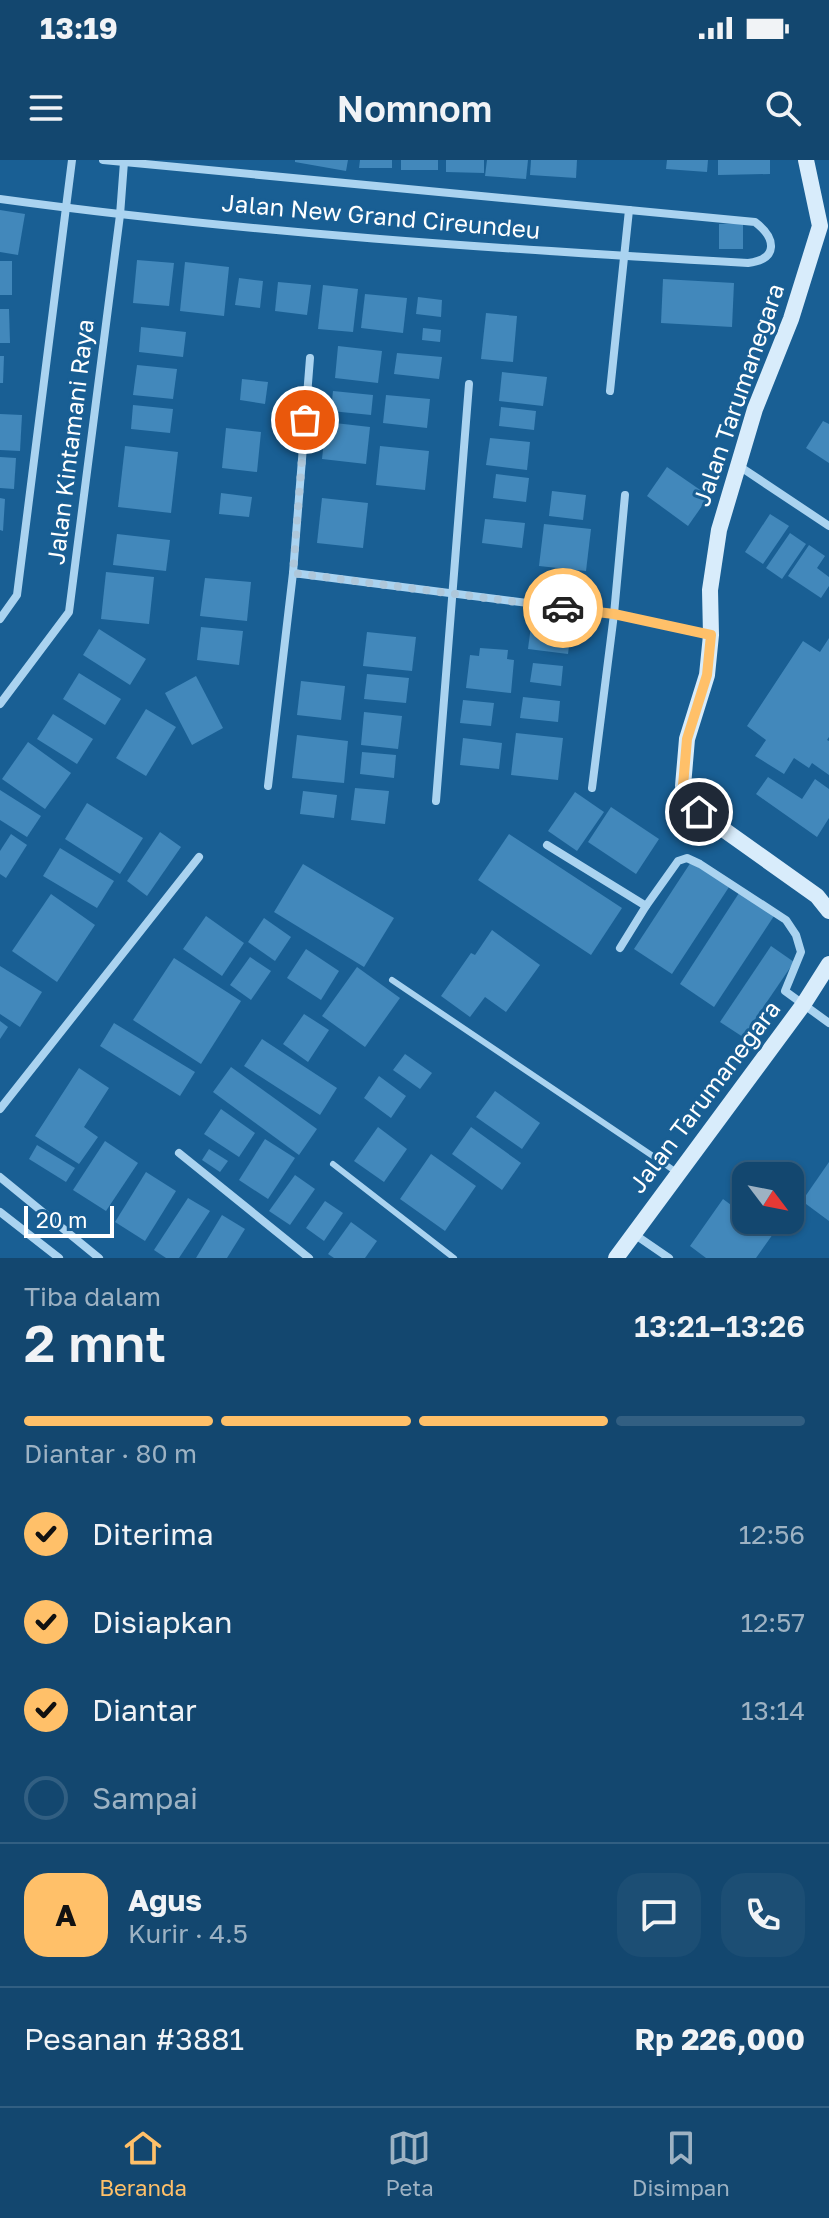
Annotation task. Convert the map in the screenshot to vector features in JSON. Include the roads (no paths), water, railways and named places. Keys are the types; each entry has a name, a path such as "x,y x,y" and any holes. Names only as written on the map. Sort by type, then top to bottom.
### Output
{"street":[{"name":"Jalan Kintamani Raya","path":"0,619 17,595 72,160"},
{"path":"103,160 629,210 610,391"},
{"path":"215,171 216,160"},
{"name":"Jalan Tarumanegara","path":"806,160 824,227 755,409 719,530 710,590 711,635 707,675 687,739 683,786 699,812 817,896 829,911"},
{"name":"Jalan Kintamani Raya","path":"0,704 69,612 120,215 124,162"},
{"name":"Jalan New Grand Cireundeu","path":"0,199 120,215 484,248 748,263 760,261 768,253 771,243 768,232 755,222 629,210"},
{"path":"268,786 293,573 310,358"},
{"path":"436,801 469,384"},
{"path":"739,466 829,526"},
{"path":"592,788 625,495"},
{"path":"293,573 614,614 711,635"},
{"path":"547,845 646,906"},
{"path":"0,1109 199,857"},
{"path":"620,948 678,861 687,858 786,920 796,935 801,952 785,991 829,1023"},
{"name":"Jalan Tarumanegara","path":"616,1258 803,1005 829,964"},
{"path":"179,1153 309,1258"},
{"path":"0,1177 99,1258"},
{"path":"0,1212 59,1258"},
{"path":"633,1234 669,1258"}],"lane":[{"path":"392,980 678,1173"},
{"path":"333,1164 454,1258"}]}
